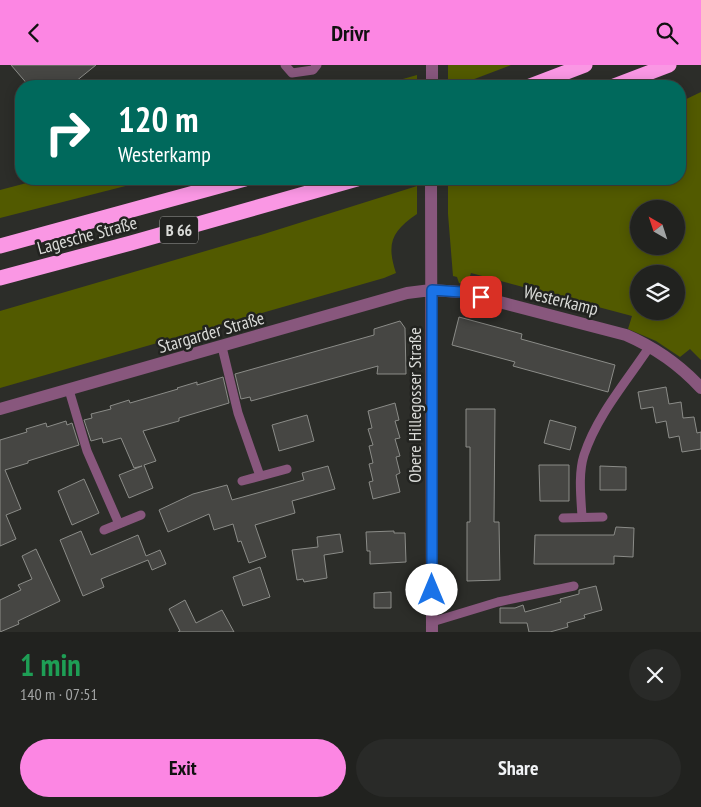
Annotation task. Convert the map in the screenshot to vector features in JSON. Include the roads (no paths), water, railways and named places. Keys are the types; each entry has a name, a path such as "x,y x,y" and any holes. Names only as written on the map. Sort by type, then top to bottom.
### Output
{"highway":[{"path":"546,80 585,65"},
{"path":"630,80 669,65"},
{"name":"Lagesche Straße","path":"0,246 223,185"},
{"name":"Lagesche Straße","path":"0,278 336,185"}],"street":[{"path":"432,65 432,80"},
{"name":"Obere Hillegosser Straße","path":"432,185 432,627"},
{"name":"Westerkamp","path":"432,290 461,292 621,333 650,346 670,359 701,388"},
{"name":"Stargarder Straße","path":"0,409 408,293 432,290"}],"lane":[{"path":"285,65 292,73 313,70 317,65"},
{"path":"582,517 581,472 583,456 598,422 650,346"},
{"path":"222,347 238,413 260,476"},
{"path":"69,390 86,451 119,524"},
{"path":"242,481 287,469"},
{"path":"104,530 140,515"},
{"path":"563,518 602,517"},
{"path":"432,627 498,602 574,586"}]}
